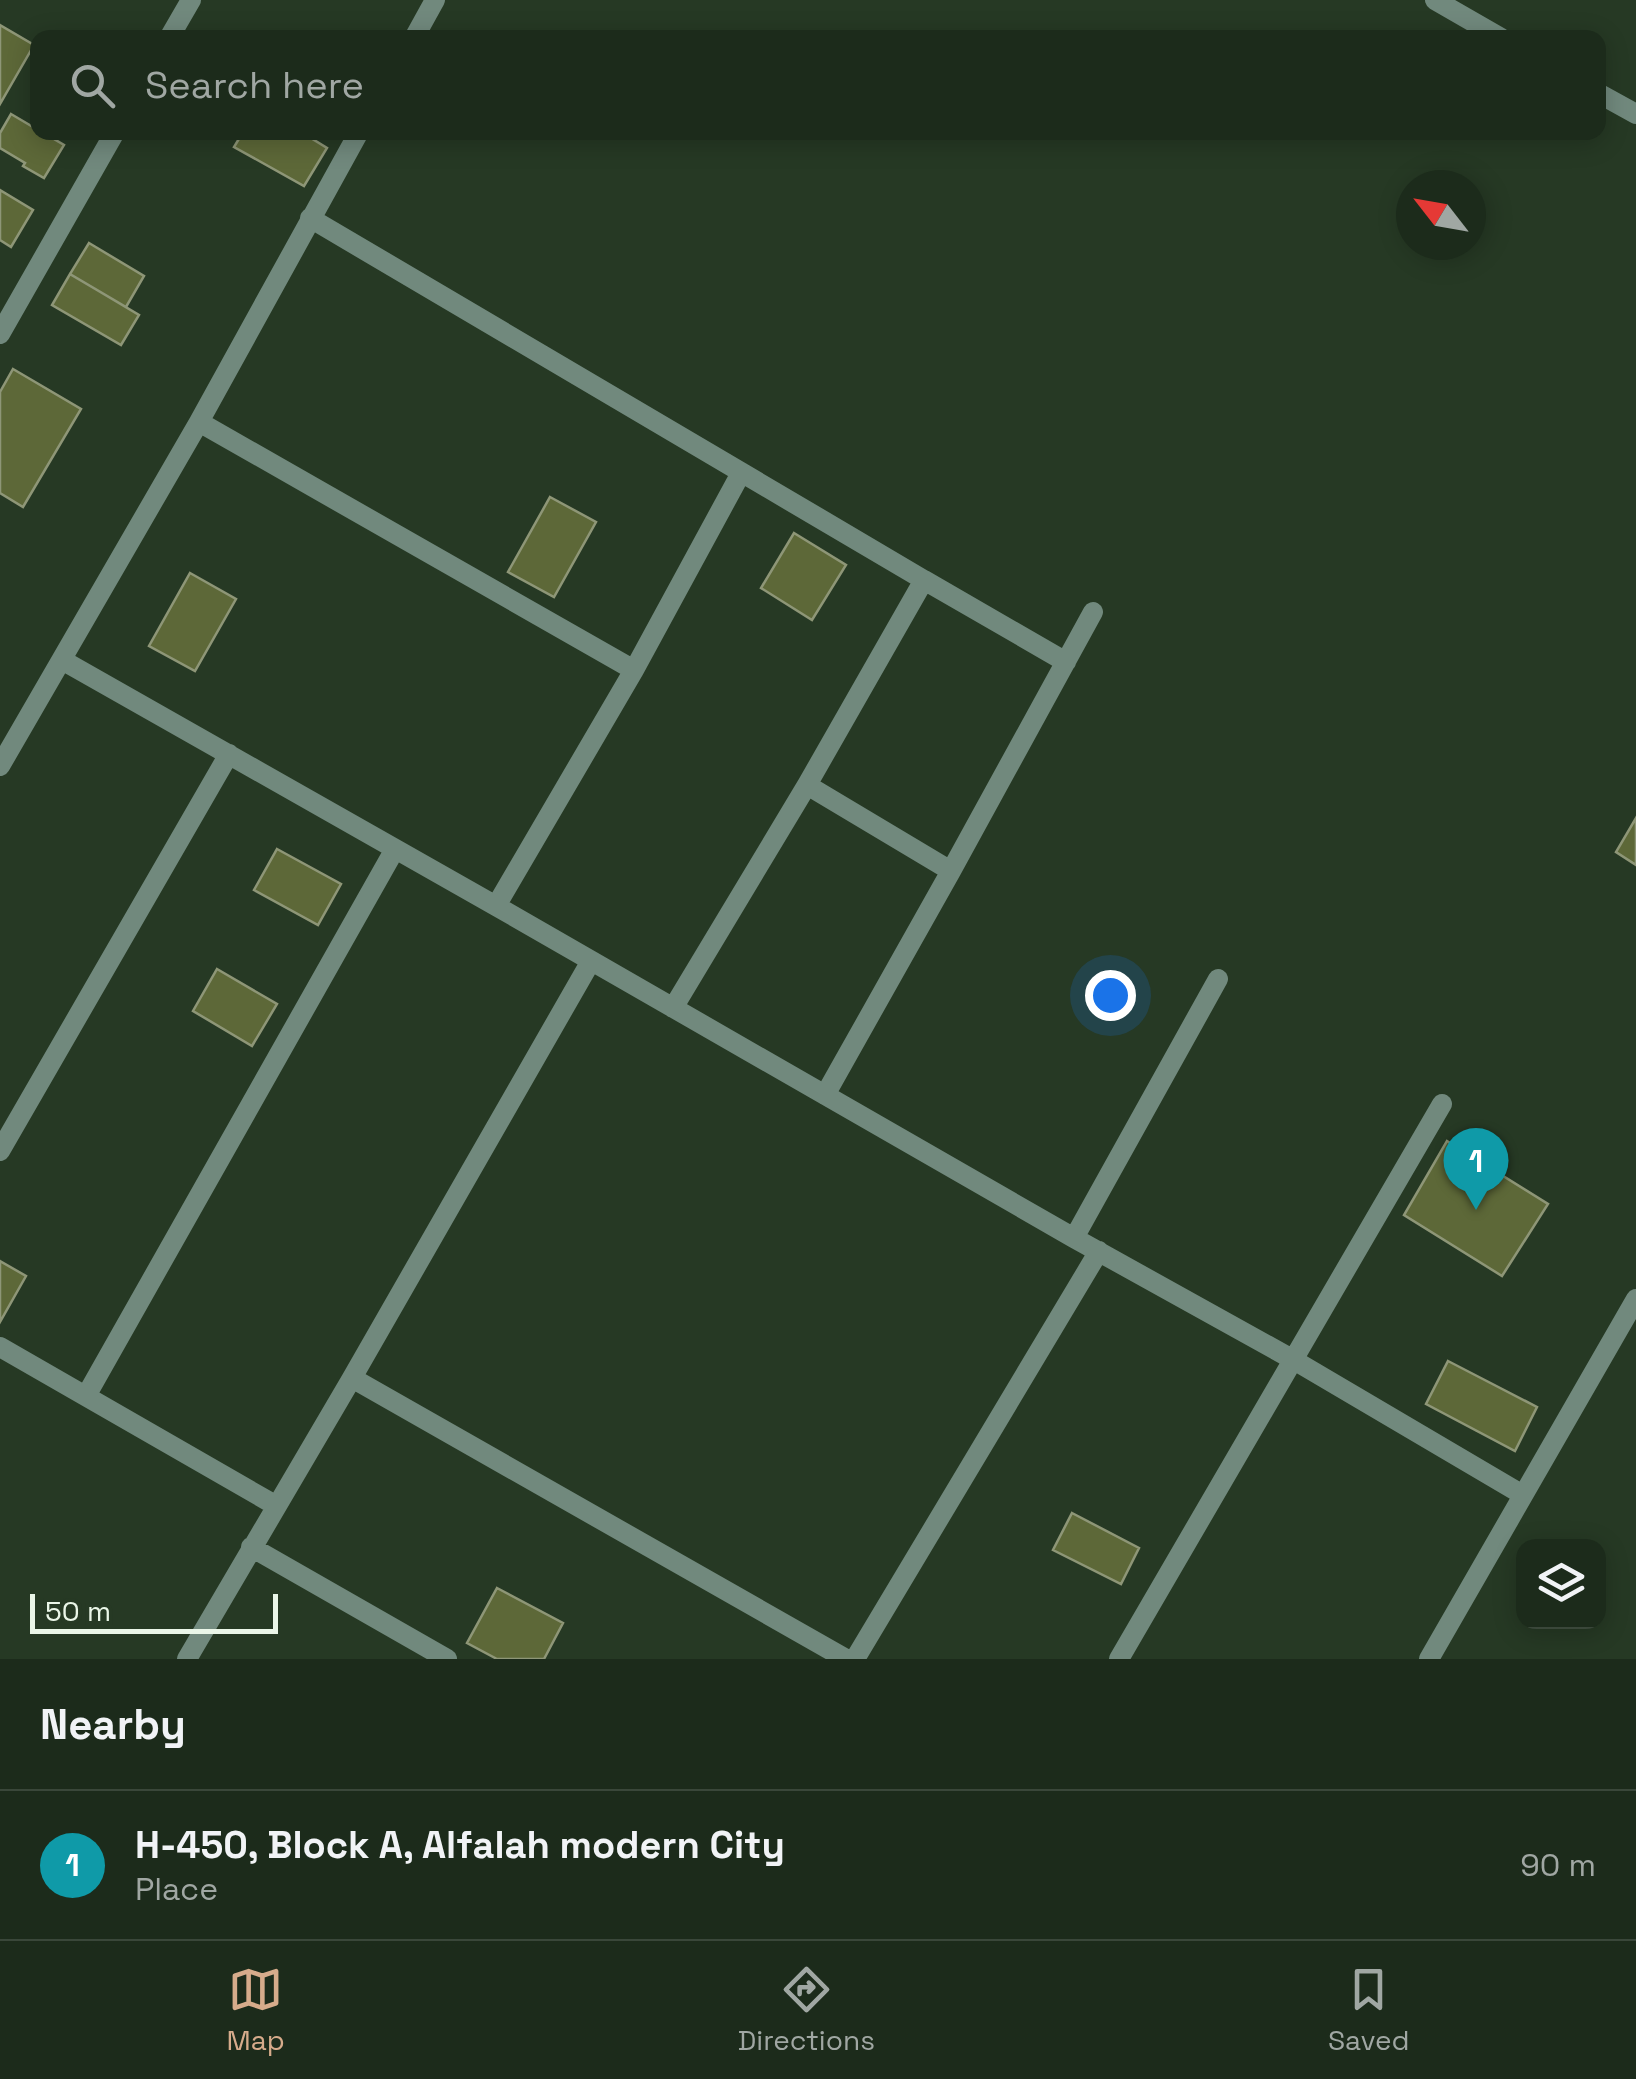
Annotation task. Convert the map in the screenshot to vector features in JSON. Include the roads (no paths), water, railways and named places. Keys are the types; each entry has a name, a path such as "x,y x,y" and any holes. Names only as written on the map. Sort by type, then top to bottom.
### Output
{"street":[{"path":"174,30 191,0"},
{"path":"418,30 435,0"},
{"path":"1435,0 1487,30"},
{"path":"1606,97 1636,114"},
{"path":"0,334 110,140"},
{"path":"0,766 199,422 354,140"},
{"path":"310,218 1066,662"},
{"path":"199,422 634,670"},
{"path":"496,906 634,670 741,473"},
{"path":"673,1008 924,580"},
{"path":"824,1095 1093,612"},
{"path":"62,660 1292,1359 1523,1495"},
{"path":"0,1151 230,754"},
{"path":"806,785 952,871"},
{"path":"86,1396 394,849"},
{"path":"187,1659 591,961"},
{"path":"1074,1238 1218,979"},
{"path":"1119,1659 1442,1104"},
{"path":"855,1659 1099,1251"},
{"path":"1429,1659 1636,1298"},
{"path":"0,1347 276,1505"},
{"path":"352,1378 846,1659"},
{"path":"251,1547 447,1659"}],"place":[{"name":"H-450, Block A, Alfalah modern City","path":"1476,1210"}]}
